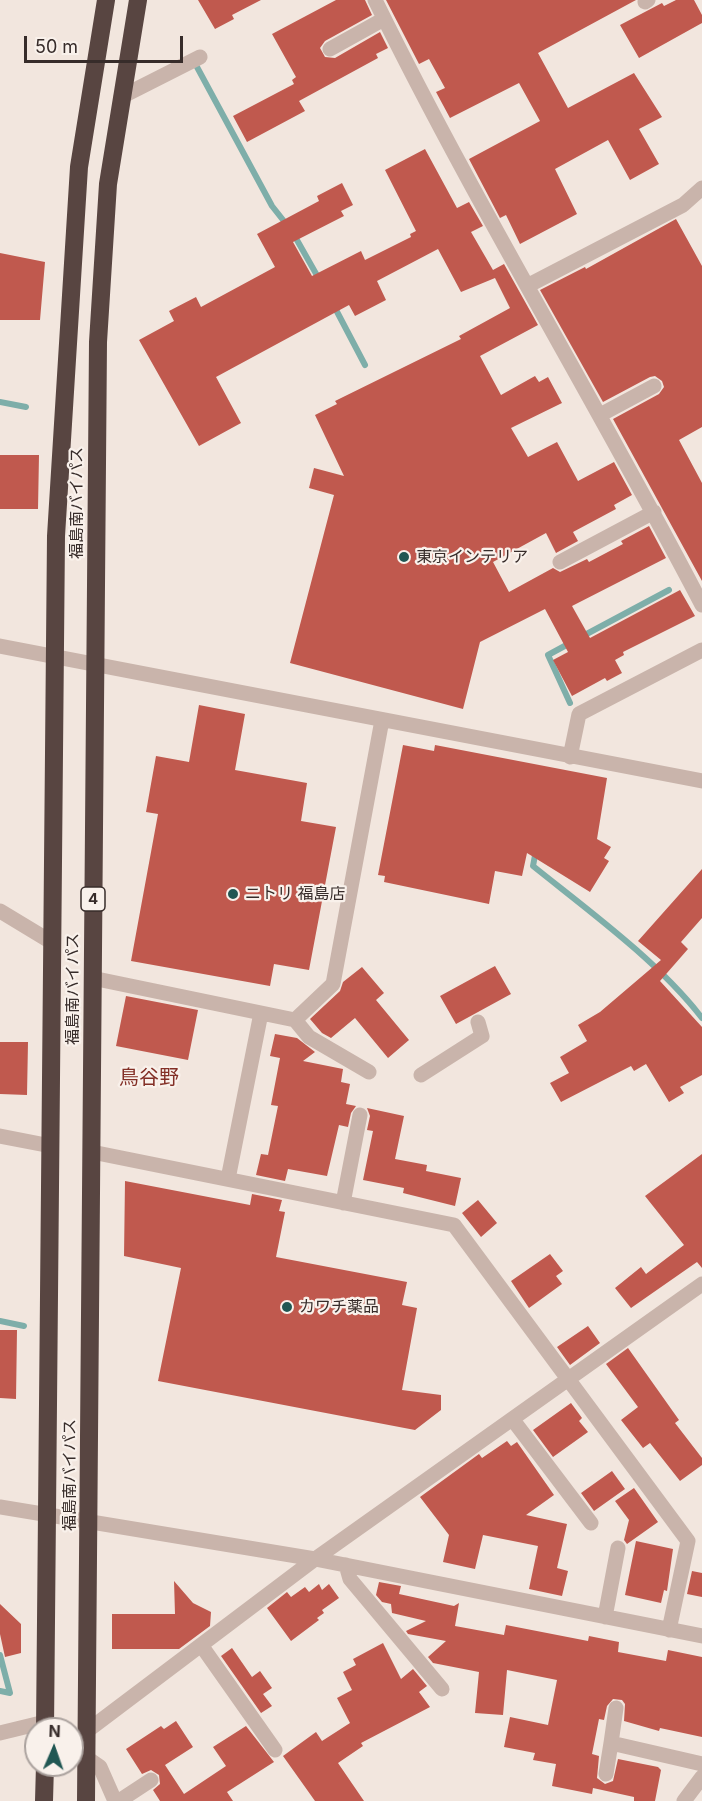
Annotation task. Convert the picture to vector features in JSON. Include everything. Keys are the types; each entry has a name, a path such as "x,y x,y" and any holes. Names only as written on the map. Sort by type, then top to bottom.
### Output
{"highway":[{"name":"福島南バイパス","path":"45,1717 56,536 79,167 106,0"},
{"name":"福島南バイパス","path":"86,1801 98,342 108,184 138,0"},
{"path":"44,1801 45,1777"}],"street":[{"path":"375,0 654,512 702,605"},
{"path":"330,49 384,19"},
{"path":"121,98 200,57"},
{"path":"529,285 683,206 702,188"},
{"path":"600,415 654,386"},
{"path":"560,562 654,512"},
{"path":"0,646 702,781"},
{"path":"570,757 579,714 702,650"},
{"path":"295,1020 333,984 382,720"},
{"path":"0,911 53,943"},
{"path":"92,978 295,1020 309,1036 369,1072"},
{"path":"228,1179 261,1013"},
{"path":"421,1075 482,1036 478,1022"},
{"path":"343,1203 360,1115"},
{"path":"0,1136 51,1146"},
{"path":"92,1152 454,1226 688,1542 669,1630"},
{"path":"87,1731 315,1558 570,1380 702,1284"},
{"path":"513,1420 591,1523"},
{"path":"0,1507 315,1558 702,1636"},
{"path":"605,1617 618,1548"},
{"path":"346,1564 351,1579 442,1689"},
{"path":"201,1645 275,1750"},
{"path":"606,1774 616,1708"},
{"path":"0,1732 24,1728"},
{"path":"611,1743 702,1764"},
{"path":"87,1758 100,1767 117,1801 152,1780"},
{"path":"684,1801 702,1777"}],"building":[{"path":"198,0 261,0 232,15 234,19 215,29"},
{"path":"336,0 365,0 372,15 325,41 320,48 325,57 335,58 380,32 388,48 376,54 378,58 299,101 305,111 247,142 233,116 294,84 292,80 296,77 272,34"},
{"path":"386,0 636,0 538,53 568,108 634,73 662,117 639,129 659,164 630,180 608,140 555,169 577,214 520,244 506,215 500,218 469,159 540,121 519,83 450,118 436,92 445,88 429,59 419,64"},
{"path":"676,0 694,0 702,15 702,23 639,58 620,25 662,3 664,6"},
{"path":"425,149 457,208 469,202 483,226 471,232 493,270 504,264 538,325 480,356 501,395 535,376 539,382 548,377 562,403 511,428 528,457 557,442 578,481 614,462 632,495 614,505 616,509 573,532 578,541 556,553 546,533 493,562 509,592 553,568 560,572 587,559 589,562 623,544 621,541 649,526 666,558 572,606 590,638 680,590 695,616 623,652 624,655 615,660 622,673 607,681 605,678 572,696 553,660 568,652 545,609 480,642 463,709 290,663 334,495 309,488 314,468 344,476 315,415 337,404 335,401 461,339 459,336 510,308 495,278 461,292 438,249 377,281 386,300 355,316 349,305 216,377 241,423 199,446 139,340 174,321 169,311 196,297 201,307 275,267 257,234 319,201 317,196 342,183 353,205 341,211 344,216 293,242 312,276 361,251 365,260 411,237 410,234 416,231 385,170"},
{"path":"676,219 702,266 702,427 679,440 702,483 702,581 613,419 659,394 664,387 662,381 655,376 650,377 603,402 540,290 585,267 586,269"},
{"path":"0,253 45,262 40,320 0,320"},
{"path":"0,455 39,455 38,509 0,509"},
{"name":"ニトリ 福島店","path":"199,705 245,714 235,770 307,783 301,821 336,827 309,970 274,964 270,986 131,961 158,814 146,812 156,756 189,762"},
{"path":"403,745 434,751 435,745 607,778 597,839 611,847 604,858 609,861 590,892 527,853 522,876 495,871 489,904 384,882 385,876 378,875"},
{"path":"702,869 702,918 681,942 688,949 660,981 702,1027 702,1075 680,1087 684,1093 669,1102 646,1064 634,1071 631,1066 561,1102 550,1083 569,1073 560,1057 587,1041 578,1025 600,1012 661,960 638,941"},
{"path":"495,966 511,994 456,1024 440,996"},
{"path":"362,967 384,993 376,1000 409,1040 388,1058 355,1018 331,1038 322,1033 310,1019 340,991 343,982"},
{"path":"126,996 198,1010 188,1060 116,1046"},
{"path":"275,1034 297,1038 315,1052 303,1061 343,1069 341,1082 350,1084 346,1104 356,1106 351,1113 348,1127 339,1125 327,1176 288,1169 285,1181 256,1175 261,1154 268,1155 278,1106 271,1105 280,1058 270,1056"},
{"path":"0,1042 28,1042 27,1095 0,1094"},
{"path":"367,1108 404,1116 395,1159 427,1165 426,1171 461,1178 455,1206 403,1193 404,1188 363,1180 373,1131 367,1130 370,1116"},
{"path":"702,1154 702,1268 697,1262 631,1308 615,1288 641,1267 646,1274 684,1245 645,1196"},
{"name":"カワチ薬品","path":"125,1181 250,1205 252,1194 282,1200 279,1211 285,1212 276,1257 407,1282 402,1305 417,1308 402,1390 441,1395 441,1410 415,1430 158,1381 181,1268 124,1256"},
{"path":"478,1200 497,1223 481,1237 462,1213"},
{"path":"550,1254 563,1271 556,1276 562,1284 529,1308 511,1281"},
{"path":"588,1326 600,1343 570,1365 557,1347"},
{"path":"0,1330 17,1330 16,1399 0,1398"},
{"path":"628,1348 679,1420 675,1423 702,1458 702,1465 680,1481 650,1443 643,1448 621,1420 638,1407 606,1364"},
{"path":"571,1403 582,1418 579,1421 588,1432 553,1457 533,1430"},
{"path":"507,1441 511,1446 517,1442 554,1495 526,1515 567,1524 557,1568 568,1571 562,1596 529,1589 538,1546 483,1535 475,1569 443,1562 449,1535 420,1497 479,1454 482,1458"},
{"path":"612,1471 625,1489 594,1511 581,1493"},
{"path":"634,1488 658,1522 627,1544 624,1540 629,1520 615,1501"},
{"path":"636,1541 673,1549 667,1591 664,1590 661,1603 625,1595"},
{"path":"692,1571 702,1573 702,1597 687,1594"},
{"path":"174,1581 193,1603 211,1612 210,1626 179,1649 112,1649 112,1614 175,1614"},
{"path":"379,1582 401,1586 399,1594 454,1606 459,1603 455,1626 504,1635 506,1625 588,1641 589,1636 619,1642 618,1652 666,1661 668,1650 702,1657 702,1737 660,1728 659,1731 624,1721 625,1704 622,1700 613,1699 607,1706 604,1720 599,1719 592,1754 599,1756 597,1778 605,1784 613,1781 618,1759 658,1767 661,1770 655,1801 634,1801 634,1797 593,1788 592,1794 552,1786 556,1764 533,1760 535,1753 504,1747 510,1717 548,1725 557,1680 507,1670 503,1715 475,1713 479,1672 433,1663 428,1657 446,1641 408,1634 406,1631 426,1621 392,1613 391,1604 382,1602 376,1595"},
{"path":"319,1584 322,1590 329,1584 339,1598 322,1610 324,1613 317,1618 319,1620 291,1641 267,1608 287,1592 291,1597 305,1587 309,1592"},
{"path":"0,1604 21,1624 21,1653 5,1657 0,1634"},
{"path":"383,1643 401,1679 413,1669 427,1686 419,1692 430,1707 361,1743 363,1746 338,1763 364,1801 315,1801 283,1756 316,1732 322,1741 350,1723 337,1698 352,1690 343,1672 356,1665 353,1659"},
{"path":"232,1648 252,1677 260,1671 272,1688 263,1694 272,1706 261,1713 221,1656"},
{"path":"176,1721 193,1747 165,1765 184,1794 226,1766 213,1747 246,1726 274,1762 227,1792 233,1801 160,1801 153,1790 160,1784 159,1775 151,1770 142,1774 126,1749 161,1726 164,1729"}],"waterway":[{"path":"197,67 272,206 287,225"},
{"path":"293,233 319,279"},
{"path":"334,306 365,365"},
{"path":"0,402 26,407"},
{"path":"581,637 669,590"},
{"path":"570,703 548,655 572,642"},
{"path":"536,850 533,866 644,957 702,1018"},
{"path":"0,1321 24,1326"},
{"path":"0,1655 10,1693 0,1691"}],"place":[{"name":"東京インテリア","path":"404,557"},
{"name":"ニトリ 福島店","path":"233,894"},
{"name":"カワチ薬品","path":"287,1307"}],"district":[{"name":"鳥谷野","path":"149,1078"}]}
